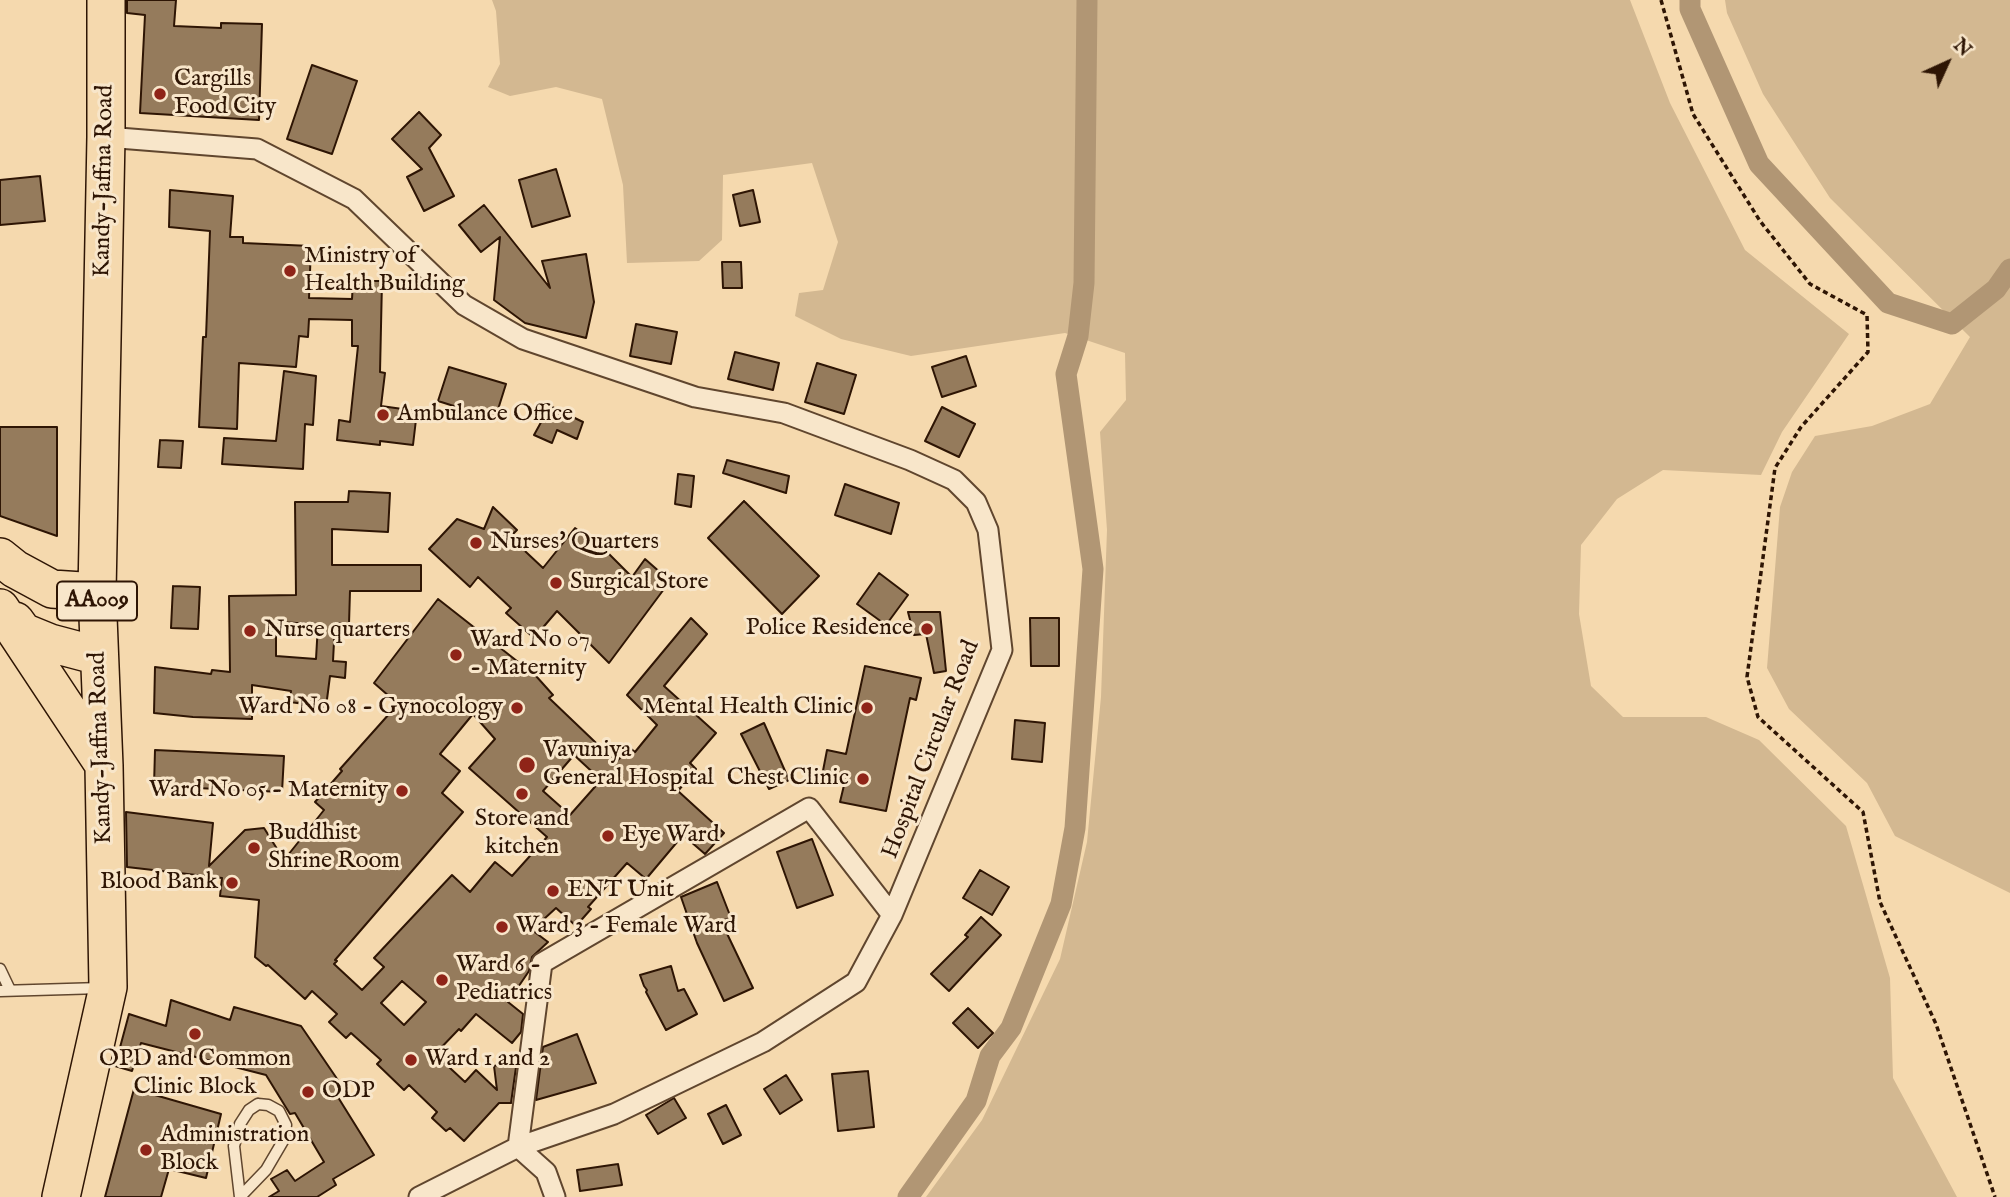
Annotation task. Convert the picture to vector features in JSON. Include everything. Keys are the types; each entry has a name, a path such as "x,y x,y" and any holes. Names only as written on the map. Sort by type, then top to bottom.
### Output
{"highway":[{"name":"Kandy-Jaffna Road","path":"61,1197 108,987 104,766 97,592 106,0"},
{"path":"0,557 15,569 52,589 97,592"},
{"path":"0,602 23,632 50,643 99,656"},
{"path":"0,608 104,766"}],"street":[{"name":"Hospital Circular Road","path":"106,137 257,149 354,199 464,305 523,339 695,397 784,413 910,460 954,480 976,502 988,530 1002,650 892,915 856,982 763,1042 614,1114 519,1147 419,1197"},
{"path":"555,1197 545,1172 519,1147 542,964 809,808 892,915"}],"lane":[{"path":"0,969 5,990 108,987"},
{"path":"258,1104 268,1105 279,1111 286,1125 283,1141 266,1170 240,1197 234,1146 240,1124 249,1110 258,1104"}],"path":[{"path":"1661,0 1693,114 1760,221 1810,284 1867,315 1868,352 1801,427 1775,468 1746,677 1758,717 1863,812 1880,902 1936,1024 1995,1197"}],"shaded area":[{"path":"492,0 1630,0 1670,103 1745,250 1849,334 1782,432 1761,475 1663,470 1617,499 1581,545 1579,614 1591,686 1623,717 1706,717 1759,740 1846,826 1890,978 1893,1078 1957,1197 926,1197 982,1120 1060,959 1087,842 1101,697 1107,530 1100,432 1126,400 1125,353 1065,333 911,356 841,339 795,316 799,293 823,290 838,242 812,163 723,175 722,240 699,261 627,263 623,185 602,99 556,87 510,96 488,87 500,64 496,11"},
{"path":"1725,0 2010,0 2010,893 1895,836 1867,783 1789,709 1767,668 1780,507 1792,472 1815,436 1872,426 1930,404 1970,337 1830,198 1763,94 1727,13"}],"building":[{"path":"127,0 176,0 174,26 221,28 221,23 262,24 259,120 140,113 145,15 127,13"},
{"path":"312,65 357,81 332,154 287,139"},
{"path":"419,112 441,135 429,148 454,196 424,211 407,177 422,169 392,139"},
{"path":"556,169 570,216 532,227 519,180"},
{"path":"40,176 45,221 0,225 0,180"},
{"path":"170,190 233,196 230,237 243,237 243,243 311,246 309,298 352,299 353,281 382,281 380,372 385,373 381,406 417,411 413,445 380,441 380,445 337,440 339,420 350,422 358,346 352,346 352,320 309,319 308,337 299,336 296,367 239,363 237,429 199,427 210,231 169,227"},
{"path":"753,190 760,222 740,226 733,195"},
{"path":"484,205 550,288 542,261 586,254 594,302 586,338 525,323 494,300 500,237 481,252 459,225"},
{"path":"722,262 741,262 742,288 723,288"},
{"path":"636,324 677,332 671,364 630,356"},
{"path":"735,352 779,363 773,390 728,379"},
{"path":"966,356 976,386 942,397 932,367"},
{"path":"817,363 856,375 844,414 805,402"},
{"path":"449,367 506,384 495,419 438,401"},
{"path":"284,371 316,376 313,425 305,424 303,469 222,464 224,438 276,441"},
{"path":"550,406 583,422 577,439 557,430 552,443 534,435"},
{"path":"942,407 975,424 959,457 925,441"},
{"path":"0,427 57,427 57,536 0,516"},
{"path":"160,440 183,441 181,468 158,467"},
{"path":"727,460 789,476 786,493 723,473"},
{"path":"678,474 694,476 691,507 675,504"},
{"path":"845,484 899,503 891,534 835,515"},
{"path":"349,491 390,493 388,532 332,529 332,565 421,565 421,591 350,591 349,624 335,623 333,661 346,662 345,678 330,676 326,707 290,702 291,691 252,685 252,719 154,713 155,667 211,674 212,670 230,672 229,596 296,595 295,502 348,502","holes":["276,622 318,624 316,659 276,656"]},
{"name":"Nurses' Quarters","path":"744,501 819,576 782,614 708,538"},
{"path":"493,507 517,530 510,537 543,568 575,528 607,552 632,577 645,559 670,581 609,663 557,611 534,638 506,613 511,608 478,577 470,587 429,549 457,519 484,529"},
{"path":"879,573 908,595 886,625 857,604"},
{"path":"173,586 200,587 198,629 171,628"},
{"path":"438,599 536,676 553,695 549,698 616,762 630,748 635,752 657,725 627,695 691,618 707,634 664,686 716,733 690,763 696,769 678,791 724,833 705,854 683,835 646,879 627,863 588,907 591,909 576,926 556,908 532,930 548,942 532,957 529,971 508,1002 523,1014 521,1032 512,1043 476,1014 435,1054 465,1082 476,1070 497,1090 494,1066 517,1060 511,1103 499,1103 464,1141 450,1128 446,1131 432,1118 437,1112 409,1085 404,1090 377,1064 381,1060 351,1033 346,1038 329,1022 337,1014 312,991 305,999 268,965 255,957 259,900 220,896 222,878 127,867 126,812 213,823 209,866 245,830 264,828 284,860 324,810 315,802 342,771 340,769 398,704 374,683","holes":["473,714 495,739 469,768 547,837 512,876 495,862 470,892 452,875 374,958 384,967 362,990 334,964 337,961 335,960 463,812 442,793 460,771 440,754","574,755 601,780 570,815 543,791","402,981 426,1002 404,1025 381,1003"]},
{"path":"908,612 940,612 946,671 934,673 926,634 914,635"},
{"path":"1030,618 1059,618 1059,666 1031,666"},
{"path":"865,666 921,678 916,700 910,698 886,811 840,802 845,781 822,776 827,750 846,754"},
{"path":"1015,720 1045,723 1042,762 1012,759"},
{"path":"764,723 789,780 769,789 741,734"},
{"path":"155,750 284,756 282,792 154,786"},
{"path":"812,839 833,895 797,908 777,852"},
{"path":"980,870 1009,887 992,915 963,898"},
{"path":"717,882 731,918 721,921 753,988 724,1001 697,943 681,897"},
{"path":"981,917 1001,935 949,991 931,974 968,937 965,935"},
{"path":"671,966 678,991 684,989 697,1014 666,1030 640,975"},
{"name":"ODP","path":"171,1000 230,1020 234,1007 301,1026 344,1089 336,1094 374,1155 333,1179 336,1185 317,1197 269,1197 279,1191 271,1179 287,1170 295,1181 324,1162 295,1113 290,1114 266,1075 141,1043 132,1071 115,1066 129,1014 166,1026"},
{"path":"968,1008 993,1033 978,1048 953,1023"},
{"path":"577,1034 596,1083 536,1100 543,1047"},
{"path":"868,1071 874,1127 838,1131 832,1074"},
{"path":"786,1075 802,1100 780,1114 764,1089"},
{"name":"Administration Block","path":"134,1089 221,1114 206,1178 169,1169 161,1197 105,1197"},
{"path":"674,1098 686,1118 658,1134 646,1115"},
{"path":"726,1105 741,1135 723,1144 708,1114"},
{"path":"618,1164 622,1185 580,1191 577,1170"}],"waterway":[{"path":"908,1197 976,1101 990,1056 1011,1028 1061,904 1075,828 1093,569 1066,374 1078,336 1084,283 1087,0"},
{"path":"1690,0 1690,9 1759,164 1888,303 1952,324 1996,289 2010,269"}],"place":[{"name":"Cargills Food City","path":"160,94"},
{"name":"Ministry of Health Building","path":"290,271"},
{"name":"Ambulance Office","path":"383,415"},
{"name":"Nurses' Quarters","path":"476,543"},
{"name":"Surgical Store","path":"556,583"},
{"name":"Police Residence","path":"927,629"},
{"name":"Nurse quarters","path":"250,631"},
{"name":"Ward No 07 - Maternity","path":"456,655"},
{"name":"Ward No 08 - Gynocology","path":"517,708"},
{"name":"Mental Health Clinic","path":"867,708"},
{"name":"Vavuniya General Hospital","path":"527,765"},
{"name":"Chest Clinic","path":"863,779"},
{"name":"Ward No 05 - Maternity","path":"402,791"},
{"name":"Store and kitchen","path":"522,794"},
{"name":"Eye Ward","path":"608,836"},
{"name":"Buddhist Shrine Room","path":"254,848"},
{"name":"Blood Bank","path":"232,883"},
{"name":"ENT Unit","path":"553,891"},
{"name":"Ward 3 - Female Ward","path":"502,927"},
{"name":"Ward 6 - Pediatrics","path":"442,980"},
{"name":"OPD and Common Clinic Block","path":"195,1034"},
{"name":"Ward 1 and 2","path":"411,1060"},
{"name":"ODP","path":"308,1092"},
{"name":"Administration Block","path":"146,1150"}]}
